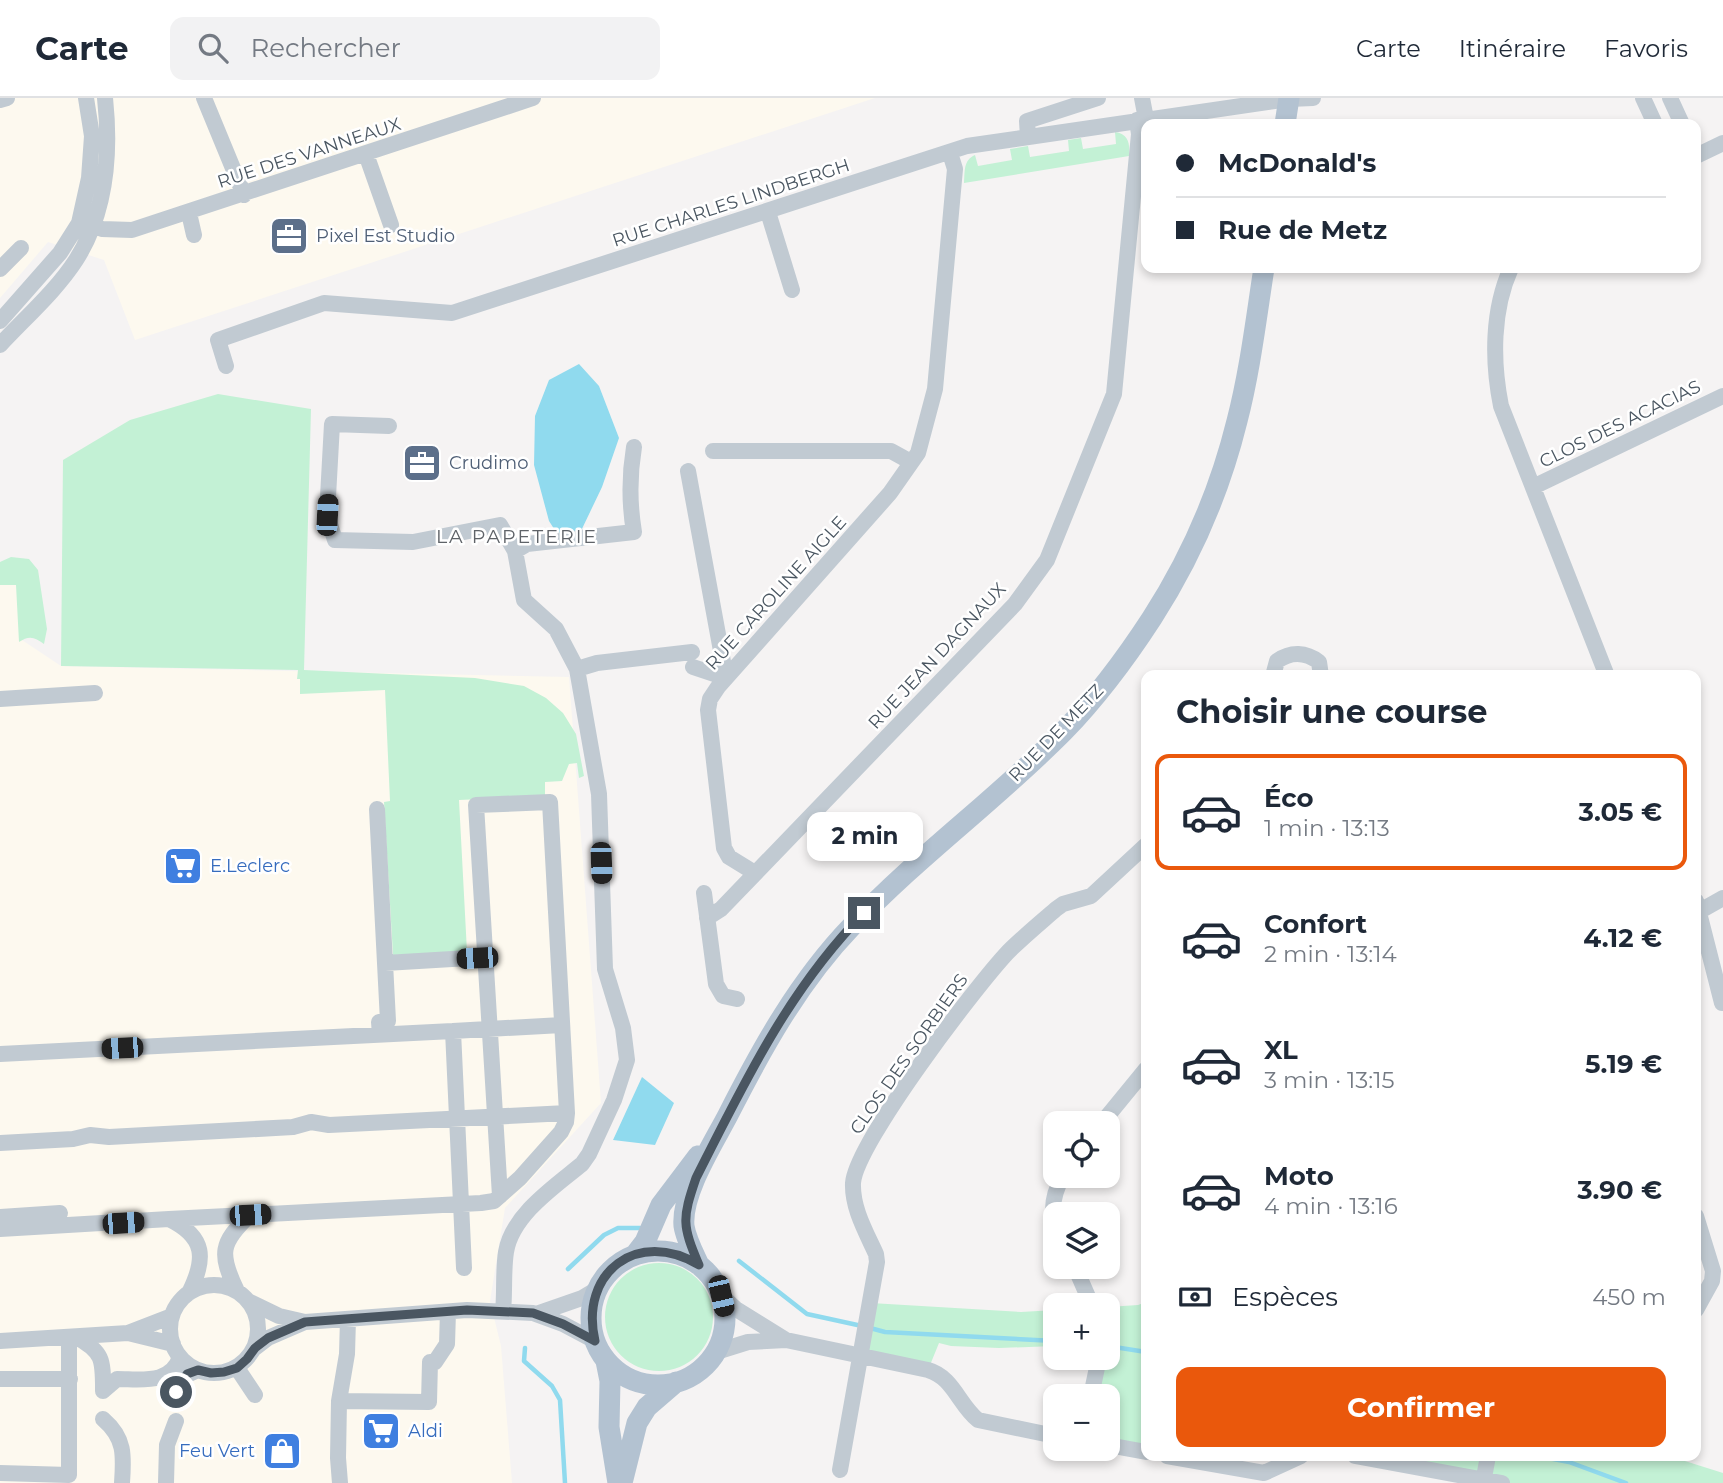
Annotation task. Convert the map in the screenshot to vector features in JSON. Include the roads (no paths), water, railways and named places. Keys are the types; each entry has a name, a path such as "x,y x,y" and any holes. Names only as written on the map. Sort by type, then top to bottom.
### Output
{"main road":[{"path":"1286,119 1289,98"},
{"name":"RUE DE METZ","path":"699,1265 684,1226 687,1203 696,1178 772,1031 827,954 891,886 1065,730 1120,666 1157,611 1188,554 1222,472 1248,373 1263,273"},
{"name":"RUE DE METZ","path":"635,1255 645,1242 661,1205 680,1177 722,1127"},
{"path":"652,1251 685,1256 708,1274 721,1296 724,1324 716,1352 699,1371 676,1382 647,1407 637,1423 620,1483 609,1427 610,1381 606,1361 595,1341 591,1324 592,1306 597,1289 613,1268 635,1255 652,1251"},
{"path":"606,1361 621,1374 638,1382 657,1385 676,1382"}],"street":[{"path":"0,100 7,98"},
{"path":"0,321 48,268 79,223 90,167 92,135 86,98"},
{"path":"0,345 75,261 94,226 105,183 109,136 105,98"},
{"path":"204,98 244,195"},
{"name":"RUE DES VANNEAUX","path":"94,226 102,229 132,230 366,154 486,106 533,98"},
{"path":"1028,137 1027,121 1098,98"},
{"name":"RUE JEAN DAGNAUX","path":"1141,119 1142,98"},
{"name":"RUE CHARLES LINDBERGH","path":"1148,119 1289,98 1313,98"},
{"path":"1643,98 1652,119"},
{"path":"1670,98 1680,119"},
{"name":"RUE CHARLES LINDBERGH","path":"226,366 218,340 324,303 452,313 967,146 1141,120"},
{"name":"RUE JEAN DAGNAUX","path":"707,918 721,909 1015,604 1046,560 1114,394 1141,120"},
{"path":"1701,153 1723,143"},
{"name":"RUE CAROLINE AIGLE","path":"755,873 729,857 724,848 708,710 710,699 890,493 918,453 935,389 955,169 950,153"},
{"path":"366,154 391,225"},
{"path":"768,212 792,290"},
{"path":"188,213 194,235"},
{"path":"0,269 21,248"},
{"name":"CLOS DES ACACIAS","path":"1509,273 1497,317 1497,389 1506,423 1605,670"},
{"name":"CLOS DES ACACIAS","path":"1533,487 1723,396"},
{"path":"389,426 332,424 327,515 335,540 413,542 500,525 515,551 524,600 556,629 578,669 599,794 605,968 623,1028 627,1060 614,1100 589,1154 582,1164 519,1219 511,1234 506,1252 503,1312"},
{"path":"515,551 527,544 634,532 628,478 634,447"},
{"path":"713,451 891,451 911,462"},
{"path":"688,471 726,678"},
{"path":"1274,670 1276,661 1286,654 1309,654 1319,662 1320,670"},
{"path":"578,669 597,663 692,660 726,678"},
{"path":"0,699 95,694"},
{"path":"0,1229 461,1205 494,1201 500,1196 520,1178 561,1132 566,1122 550,802 477,805 500,1196"},
{"path":"377,810 387,1021 379,1021 380,1035"},
{"name":"CLOS DES SORBIERS","path":"840,1470 877,1262 853,1195 855,1172 860,1158 933,1048 1008,953 1063,904 1091,897 1141,850"},
{"path":"704,893 716,984 723,996 737,999"},
{"path":"1701,905 1723,898"},
{"path":"1701,918 1722,1003"},
{"path":"385,962 486,957"},
{"path":"0,1054 562,1025"},
{"path":"453,1031 464,1268"},
{"path":"1112,1111 1141,1075"},
{"path":"0,1143 74,1139 90,1135 118,1136 293,1127 311,1122 329,1125 567,1113"},
{"path":"0,1217 60,1213"},
{"path":"250,1215 232,1232 225,1249 226,1264 258,1325 255,1348"},
{"path":"169,1219 192,1235 201,1251 200,1269 189,1293"},
{"path":"1701,1232 1713,1271 1712,1281 1701,1301"},
{"path":"73,1337 90,1344 101,1356 103,1391 117,1379 170,1375 177,1367 170,1325 172,1316 189,1293 213,1285 226,1286 279,1316 305,1322 448,1312 536,1314 563,1324 595,1341"},
{"path":"536,1314 582,1298 597,1289"},
{"path":"721,1296 742,1313 786,1340"},
{"path":"340,1401 429,1402 430,1362 435,1362 447,1344 448,1312"},
{"path":"0,1341 128,1333 172,1316"},
{"path":"340,1483 340,1401 347,1354 348,1319"},
{"path":"128,1333 176,1351 198,1370 211,1373 237,1368 268,1338 305,1322"},
{"path":"0,1473 69,1479 73,1337"},
{"path":"716,1352 748,1342 786,1340 941,1374 969,1413 978,1420 1043,1434"},
{"path":"237,1368 255,1395"},
{"path":"160,1377 176,1392 187,1374 198,1370"},
{"path":"0,1379 70,1379"},
{"path":"103,1419 116,1430 121,1442 122,1483"},
{"path":"166,1483 167,1445 176,1421"},
{"path":"1120,1447 1141,1451"},
{"path":"1196,1461 1264,1473 1290,1461"},
{"path":"1381,1461 1502,1483"},
{"path":"1483,1481 1487,1461"}],"water":[{"path":"579,364 599,386 619,438 602,487 580,533 558,535 549,521 534,465 535,416 549,380"},
{"path":"642,1077 674,1103 655,1145 613,1140"}],"waterway":[{"path":"568,1269 604,1235 618,1228 640,1228"},
{"path":"739,1261 807,1314 862,1326"},
{"path":"870,1328 885,1332 1043,1340"},
{"path":"525,1348 524,1361 552,1386 560,1400 565,1483"},
{"path":"1120,1348 1141,1351"},
{"path":"1564,1461 1626,1483"}],"place":[{"name":"Pixel Est Studio","path":"289,236"},
{"name":"Crudimo","path":"422,463"},
{"name":"E.Leclerc","path":"183,866"},
{"name":"Aldi","path":"381,1431"},
{"name":"Feu Vert","path":"282,1451"}],"district":[{"name":"LA PAPETERIE","path":"517,536"}]}
